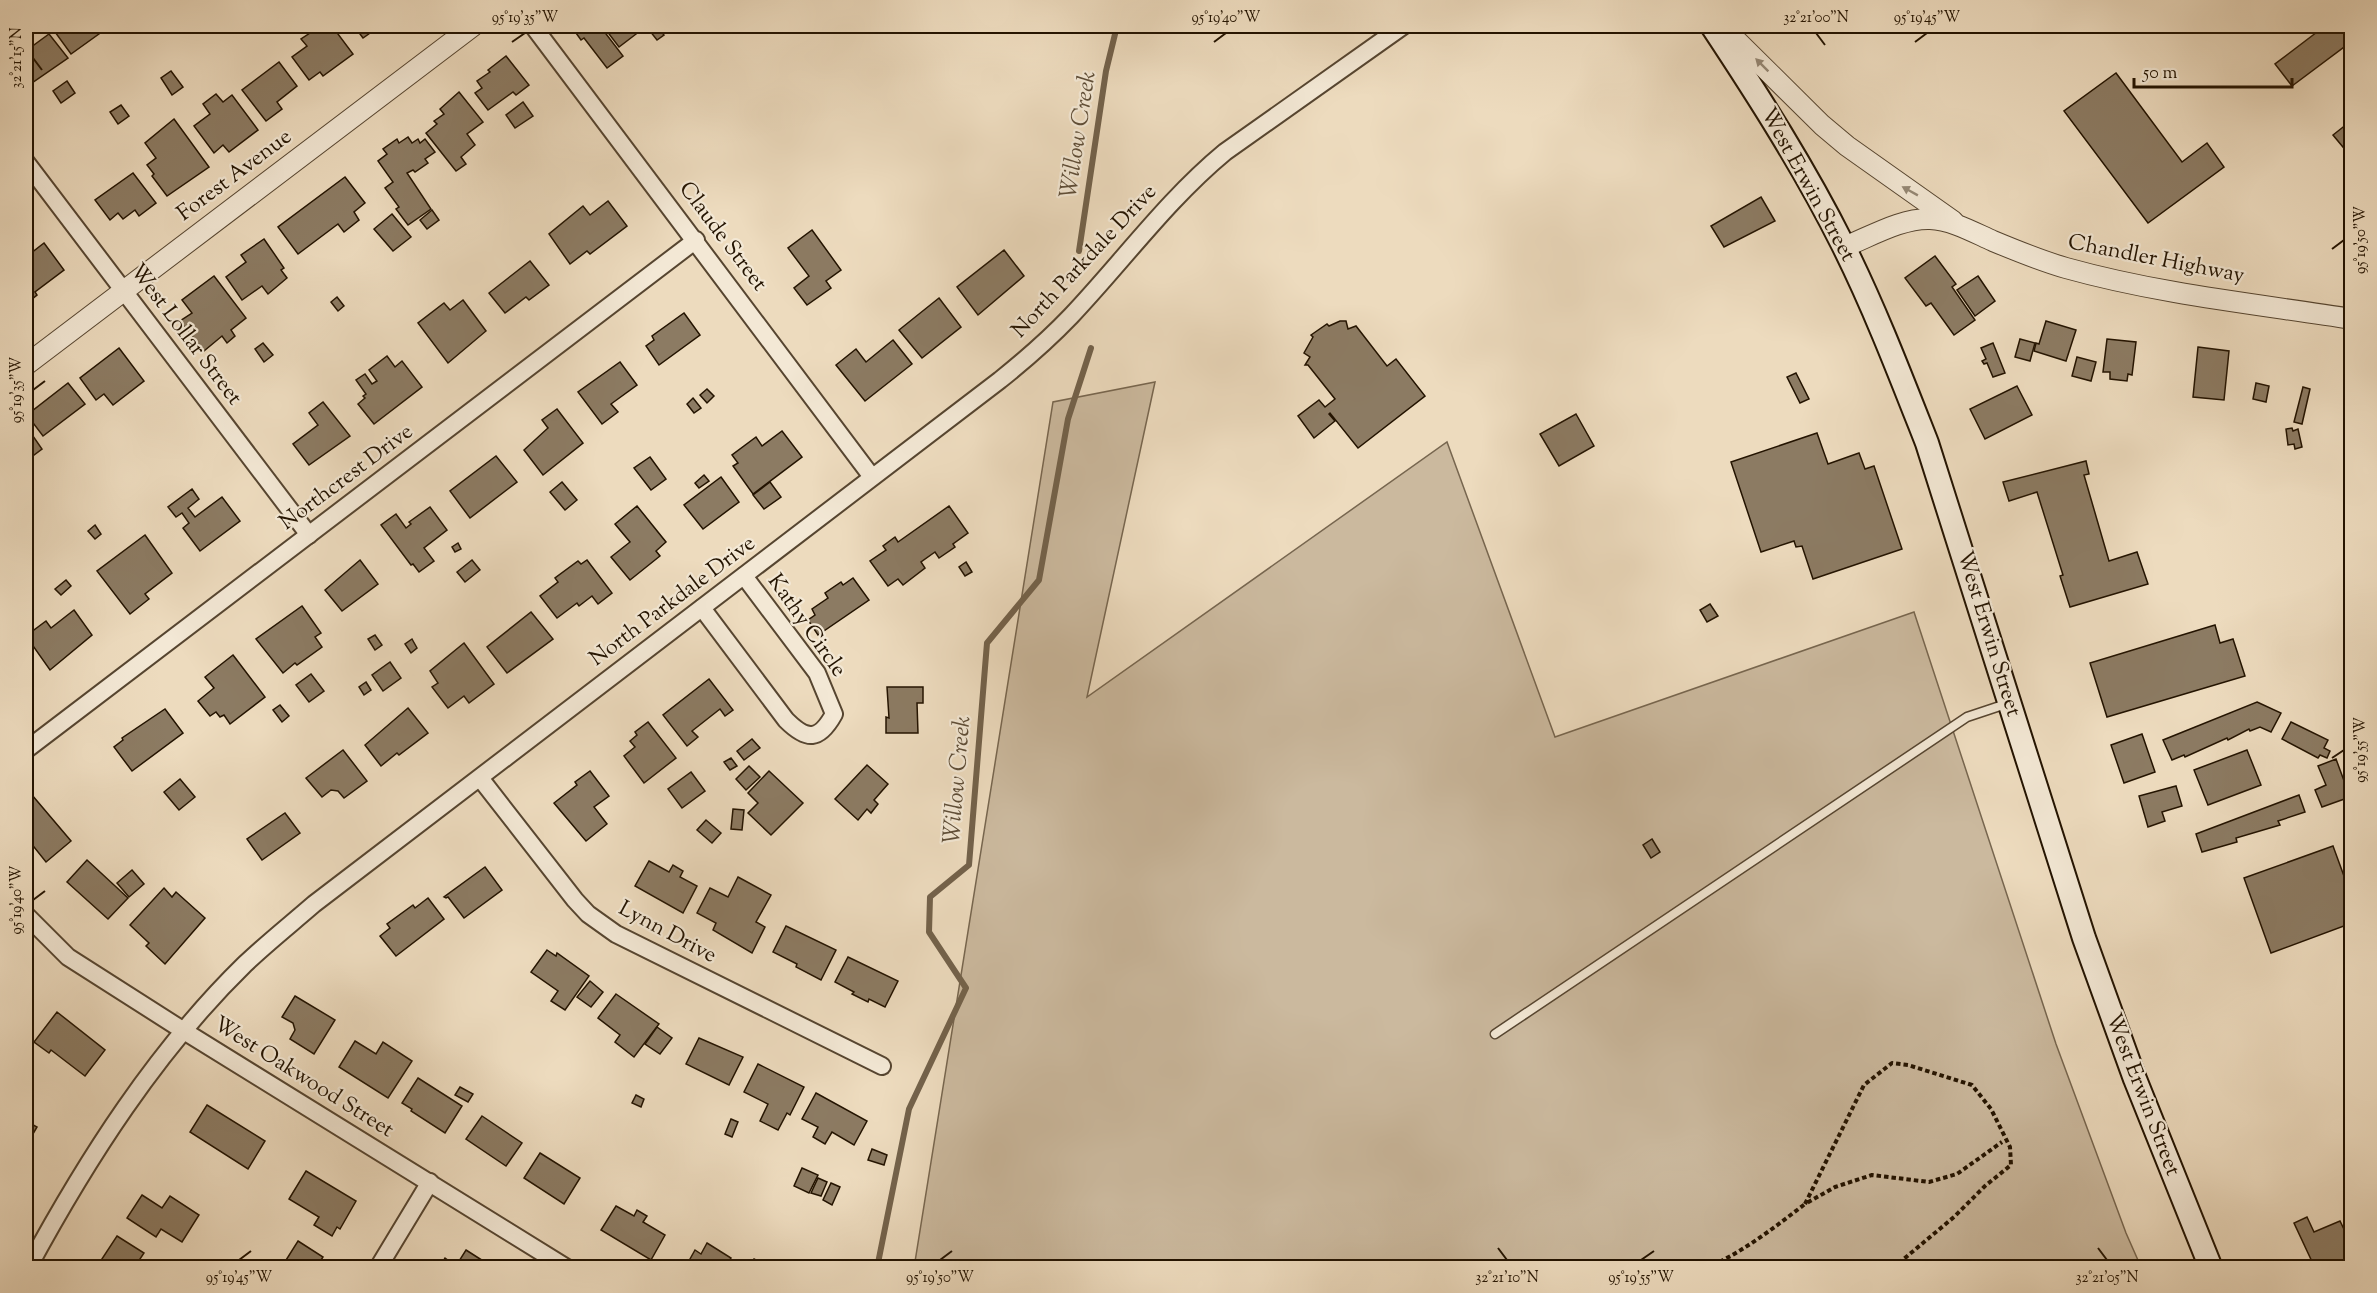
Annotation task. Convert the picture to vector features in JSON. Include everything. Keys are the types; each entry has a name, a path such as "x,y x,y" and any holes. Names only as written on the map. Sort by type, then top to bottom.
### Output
{"main road":[{"name":"West Erwin Street","path":"1712,26 1803,170 1844,247 1887,343 1927,443 2066,884 2101,987 2135,1079 2211,1268"}],"street":[{"name":"Forest Avenue","path":"26,364 473,26"},
{"name":"Claude Street","path":"533,26 872,477"},
{"name":"North Parkdale Drive","path":"28,1268 91,1159 141,1087 184,1031 245,964 306,912 1026,359 1072,316 1164,209 1204,169 1404,26"},
{"name":"Chandler Highway","path":"1722,26 1822,125 1847,146 1958,225"},
{"name":"West Lollar Street","path":"26,162 309,536"},
{"name":"Chandler Highway","path":"1844,247 1913,220 1930,219 1958,225 2038,259 2112,280 2160,290 2352,319"},
{"name":"Northcrest Drive","path":"26,750 696,240"},
{"name":"Kathy Circle","path":"702,608 786,720 799,733 817,734 826,727 834,714 826,692 817,673 744,576"},
{"name":"Lynn Drive","path":"480,778 559,881 588,914 601,924 616,934 882,1066"},
{"name":"West Oakwood Street","path":"26,915 68,957 567,1268"},
{"path":"378,1268 430,1182"}],"lane":[{"path":"1495,1034 1967,717 2009,702"}],"path":[{"path":"1805,1204 1864,1085 1892,1063 1908,1065 1972,1085 1991,1109 2010,1147 2011,1165 1893,1268"},
{"path":"1706,1268 1718,1263 1772,1229 1805,1204 1835,1187 1872,1175 1929,1182 1957,1174 2002,1142"}],"shaded area":[{"path":"1155,382 1087,697 1447,442 1555,737 1914,612 2056,1044 2126,1233 2141,1267 914,1268 1053,402"}],"building":[{"path":"63,26 110,26 71,54 55,32"},
{"path":"310,26 332,26 353,54 323,76 320,72 309,80 292,57 307,46 301,39 313,31"},
{"path":"354,26 380,26 363,38"},
{"path":"571,26 600,26 623,56 607,68 584,38 581,40"},
{"path":"603,26 635,26 640,31 619,47"},
{"path":"646,26 657,26 664,35 657,40"},
{"path":"2325,26 2352,26 2352,41 2292,86 2275,64"},
{"path":"49,34 68,58 26,87 26,49"},
{"path":"506,56 529,85 516,95 513,92 488,110 475,93 482,88 477,81"},
{"path":"279,62 297,86 277,102 282,109 266,121 242,90"},
{"path":"171,71 183,87 172,95 161,78"},
{"path":"2116,73 2182,162 2207,143 2224,167 2148,223 2064,111"},
{"path":"67,81 75,93 61,103 53,91"},
{"path":"459,92 483,122 467,134 475,145 461,157 466,164 456,171 426,133 437,124 434,121 444,114 440,109"},
{"path":"216,94 223,102 232,95 258,130 229,152 223,145 214,153 194,126 210,114 203,104"},
{"path":"523,102 533,116 515,128 506,115"},
{"path":"121,105 129,116 118,124 110,112"},
{"path":"174,119 209,167 167,196 147,165 156,158 145,143"},
{"path":"2352,120 2352,158 2333,135"},
{"path":"408,137 412,143 418,139 420,143 425,139 435,152 425,159 428,163 415,172 413,170 407,173 431,209 408,225 396,209 399,207 385,188 393,182 378,161 387,154 383,149 397,139 399,143"},
{"path":"133,173 156,203 139,216 135,210 123,219 118,213 110,220 95,200"},
{"path":"345,177 365,203 354,212 359,220 344,232 338,224 298,254 278,227"},
{"path":"1761,197 1775,221 1724,247 1711,226"},
{"path":"608,201 627,226 590,254 587,251 570,264 549,234 583,206 590,215"},
{"path":"432,210 439,220 427,229 420,220"},
{"path":"392,214 411,237 393,251 374,229"},
{"path":"812,230 841,270 826,281 831,288 807,305 794,288 809,276 788,248"},
{"path":"264,239 284,268 281,270 287,278 268,294 262,286 242,300 226,277 246,262 241,255"},
{"path":"44,243 64,270 35,292 37,295 26,304 26,257"},
{"path":"1004,250 1024,276 978,315 957,287"},
{"path":"1935,256 1956,284 1952,287 1975,320 1954,335 1931,303 1926,306 1905,278"},
{"path":"530,261 549,285 529,300 526,297 505,313 489,293"},
{"path":"214,276 246,318 231,330 235,336 227,343 222,336 204,351 180,321 192,313 182,300"},
{"path":"1978,276 1995,301 1975,316 1957,290"},
{"path":"337,297 344,306 338,311 331,302"},
{"path":"939,298 961,327 922,358 899,330"},
{"path":"463,300 486,331 448,363 418,323 444,303 450,310"},
{"path":"684,313 700,335 659,365 646,346 654,340 652,336"},
{"path":"1346,321 1348,329 1356,326 1387,366 1396,359 1425,396 1358,448 1330,413 1335,421 1314,438 1298,416 1319,400 1325,407 1335,399 1308,365 1305,365 1310,357 1304,353 1313,337 1311,335 1327,324 1329,326"},
{"path":"2046,321 2076,330 2066,361 2034,351 2036,343 2039,344"},
{"path":"2020,339 2035,343 2030,361 2015,357"},
{"path":"2107,339 2136,342 2132,375 2128,374 2127,381 2110,379 2110,372 2103,372"},
{"path":"893,340 912,364 865,401 836,365 856,349 866,362"},
{"path":"263,343 273,355 264,362 255,349"},
{"path":"1993,343 2005,373 1993,377 1987,363 1984,364 1982,361 1986,359 1981,348"},
{"path":"2198,347 2229,351 2224,400 2193,397"},
{"path":"119,348 144,381 113,405 104,394 96,400 80,378"},
{"path":"387,356 395,367 402,361 422,387 374,424 358,404 366,394 356,380 365,374 372,384 377,381 369,370"},
{"path":"2077,357 2096,362 2091,381 2072,376"},
{"path":"620,362 637,385 611,404 618,412 602,424 578,392"},
{"path":"1796,373 1809,399 1800,403 1787,377"},
{"path":"68,383 85,404 43,436 27,415"},
{"path":"2256,383 2269,386 2266,402 2253,399"},
{"path":"2017,386 2032,415 1985,439 1970,409"},
{"path":"2303,387 2310,389 2302,424 2294,422"},
{"path":"707,389 714,396 707,403 700,395"},
{"path":"693,398 701,408 694,413 687,404"},
{"path":"323,402 350,436 309,465 293,444 318,425 309,413"},
{"path":"557,409 583,443 543,475 524,450 548,428 542,420"},
{"path":"1576,414 1594,446 1559,466 1540,434"},
{"path":"26,426 42,449 26,461"},
{"path":"2292,428 2293,431 2298,429 2302,447 2295,449 2294,444 2288,445 2286,429"},
{"path":"782,431 802,457 753,494 733,466 738,463 732,455 756,437 762,446"},
{"path":"1817,433 1828,464 1859,453 1865,469 1874,466 1902,549 1813,579 1802,546 1796,547 1794,541 1761,552 1731,462"},
{"path":"496,456 517,482 470,518 450,491"},
{"path":"650,457 666,479 651,490 634,468"},
{"path":"2086,461 2089,474 2084,475 2109,561 2137,552 2148,584 2070,607 2060,576 2063,575 2037,492 2009,501 2003,482"},
{"path":"704,475 709,481 699,488 695,483"},
{"path":"721,477 739,502 703,529 684,505"},
{"path":"562,482 577,500 565,510 550,492"},
{"path":"770,482 781,497 764,509 753,495"},
{"path":"192,489 199,499 188,508 195,517 222,497 240,521 200,551 183,528 189,523 182,513 176,517 168,507"},
{"path":"637,506 666,542 656,551 660,556 630,580 611,557 630,542 615,524"},
{"path":"949,506 968,533 953,544 955,547 939,558 935,552 921,562 925,568 903,585 898,579 888,586 870,561 886,550 883,546 895,537 898,542"},
{"path":"430,507 447,530 424,548 434,561 419,572 413,564 411,565 381,525 396,514 406,528 411,524 409,522"},
{"path":"95,525 101,534 95,539 88,531"},
{"path":"145,535 172,573 145,594 149,599 130,614 97,571"},
{"path":"458,543 461,549 455,552 452,547"},
{"path":"360,560 378,584 342,611 325,590"},
{"path":"472,560 480,570 465,582 457,572"},
{"path":"587,560 612,593 598,604 592,596 579,606 577,603 557,618 540,596 558,582 555,578 578,561 581,564"},
{"path":"966,562 972,572 965,576 959,567"},
{"path":"853,578 869,600 818,635 808,620 815,615 812,609 828,598 825,593 841,582 843,585"},
{"path":"66,580 71,586 61,595 55,589"},
{"path":"1710,604 1718,616 1707,622 1700,610"},
{"path":"302,606 321,633 315,637 322,647 283,673 256,639"},
{"path":"74,610 92,635 50,670 26,636 46,621 51,628"},
{"path":"531,612 553,639 507,673 487,647"},
{"path":"2215,625 2220,643 2233,639 2245,676 2107,717 2090,663"},
{"path":"375,635 382,645 375,650 368,639"},
{"path":"412,639 417,648 411,653 405,644"},
{"path":"464,643 494,684 469,703 464,696 448,708 432,687 438,683 430,671"},
{"path":"233,655 265,697 230,724 224,715 220,717 216,712 210,716 198,701 214,688 205,677"},
{"path":"390,662 401,678 383,691 372,675"},
{"path":"311,674 324,691 309,702 296,685"},
{"path":"709,679 733,710 725,716 720,709 692,731 698,737 687,746 663,715"},
{"path":"366,682 371,690 364,695 359,687"},
{"path":"887,687 923,687 923,703 917,703 918,733 886,733 886,717 889,718"},
{"path":"2257,702 2281,713 2271,732 2260,727 2250,731 2249,729 2228,740 2227,738 2185,757 2184,755 2172,760 2163,740"},
{"path":"280,705 289,716 282,722 273,710"},
{"path":"408,708 428,733 381,766 365,745"},
{"path":"165,709 183,733 132,771 114,747 123,740 122,738"},
{"path":"648,722 676,758 644,783 624,756 635,747 630,741 637,735 635,732"},
{"path":"2291,722 2328,740 2324,748 2330,751 2327,758 2320,755 2318,758 2282,739"},
{"path":"2142,734 2155,772 2124,783 2111,745"},
{"path":"752,739 760,748 744,760 737,751"},
{"path":"343,750 367,781 344,798 338,791 331,790 322,797 306,778"},
{"path":"2247,750 2261,785 2208,805 2194,770"},
{"path":"731,758 737,766 730,770 724,762"},
{"path":"2336,759 2350,797 2322,807 2315,790 2326,785 2318,766"},
{"path":"867,765 888,784 874,800 878,804 871,813 867,809 858,820 835,799"},
{"path":"749,766 760,777 746,790 736,779"},
{"path":"590,771 609,796 594,807 607,824 586,841 554,803 577,785 575,782"},
{"path":"769,771 803,803 771,835 748,813 758,803 748,793"},
{"path":"691,772 705,791 682,808 668,789"},
{"path":"180,779 195,797 179,810 164,792"},
{"path":"2176,786 2182,806 2162,812 2165,821 2148,827 2139,796"},
{"path":"32,795 71,841 46,862 26,837 26,800"},
{"path":"2299,795 2305,812 2278,821 2280,825 2236,838 2237,842 2202,852 2196,834"},
{"path":"733,809 744,810 742,830 731,829"},
{"path":"285,813 300,833 262,860 247,839"},
{"path":"706,820 721,833 712,843 697,830"},
{"path":"1652,839 1660,852 1651,858 1643,845"},
{"path":"2333,846 2352,898 2352,923 2271,953 2244,878"},
{"path":"87,860 128,898 108,919 67,882"},
{"path":"649,861 669,872 673,865 683,871 680,877 697,886 683,913 635,886"},
{"path":"485,867 502,890 464,918 448,897 444,897"},
{"path":"132,870 144,884 129,897 117,883"},
{"path":"738,877 771,895 756,922 765,927 752,953 713,930 716,923 697,913 710,888 728,897"},
{"path":"164,888 172,897 176,892 205,918 165,964 146,946 149,943 130,925"},
{"path":"428,898 444,919 396,956 380,936 390,928 387,924 413,905 415,908"},
{"path":"786,926 836,950 821,980 773,952"},
{"path":"2352,929 2352,945 2345,931"},
{"path":"547,950 556,956 557,953 589,976 565,1010 551,1001 558,991 531,972"},
{"path":"848,957 898,981 885,1007 852,994 854,992 835,982"},
{"path":"590,981 603,992 591,1007 577,997"},
{"path":"616,994 659,1024 634,1057 615,1042 620,1035 598,1018"},
{"path":"295,996 335,1020 314,1054 290,1039 295,1030 293,1023 282,1017"},
{"path":"57,1012 105,1050 85,1076 51,1050 49,1053 34,1042"},
{"path":"657,1027 672,1038 660,1054 645,1044"},
{"path":"699,1038 743,1057 729,1085 686,1064"},
{"path":"355,1041 376,1054 383,1042 412,1061 388,1098 339,1067"},
{"path":"758,1064 804,1087 790,1115 787,1113 778,1130 760,1121 768,1104 744,1092"},
{"path":"418,1078 462,1106 445,1133 402,1103"},
{"path":"460,1087 473,1094 468,1102 455,1095"},
{"path":"816,1093 867,1121 854,1145 832,1132 825,1144 813,1137 818,1127 802,1119"},
{"path":"636,1095 644,1099 641,1107 632,1103"},
{"path":"207,1105 265,1141 248,1169 190,1132"},
{"path":"482,1116 522,1143 506,1166 466,1139"},
{"path":"731,1119 738,1122 732,1137 725,1134"},
{"path":"26,1121 37,1127 26,1146"},
{"path":"872,1149 887,1155 884,1165 868,1160"},
{"path":"540,1153 580,1178 564,1204 524,1178"},
{"path":"802,1168 818,1175 809,1193 794,1186"},
{"path":"306,1171 356,1201 340,1229 337,1227 332,1236 314,1225 319,1217 289,1199"},
{"path":"818,1178 827,1182 821,1196 811,1193"},
{"path":"831,1183 840,1187 832,1205 823,1200"},
{"path":"142,1195 162,1208 170,1196 199,1215 182,1242 161,1229 156,1237 127,1218"},
{"path":"616,1206 634,1216 637,1210 647,1216 643,1222 665,1235 651,1260 601,1230"},
{"path":"2307,1217 2314,1232 2340,1221 2352,1246 2352,1268 2315,1268 2294,1223"},
{"path":"117,1236 144,1253 134,1268 96,1268"},
{"path":"298,1241 323,1257 316,1268 281,1268"},
{"path":"707,1243 731,1258 725,1268 685,1268 695,1250 701,1254"},
{"path":"466,1250 488,1264 485,1268 439,1268 445,1258 456,1266"},
{"path":"754,1259 764,1264 762,1268 745,1268 747,1265 750,1267"}],"waterway":[{"name":"Willow Creek","path":"1079,251 1106,71 1117,26"},
{"name":"Willow Creek","path":"877,1268 909,1109 966,988 929,932 930,897 969,865 987,643 1039,580 1068,419 1091,348"}]}
